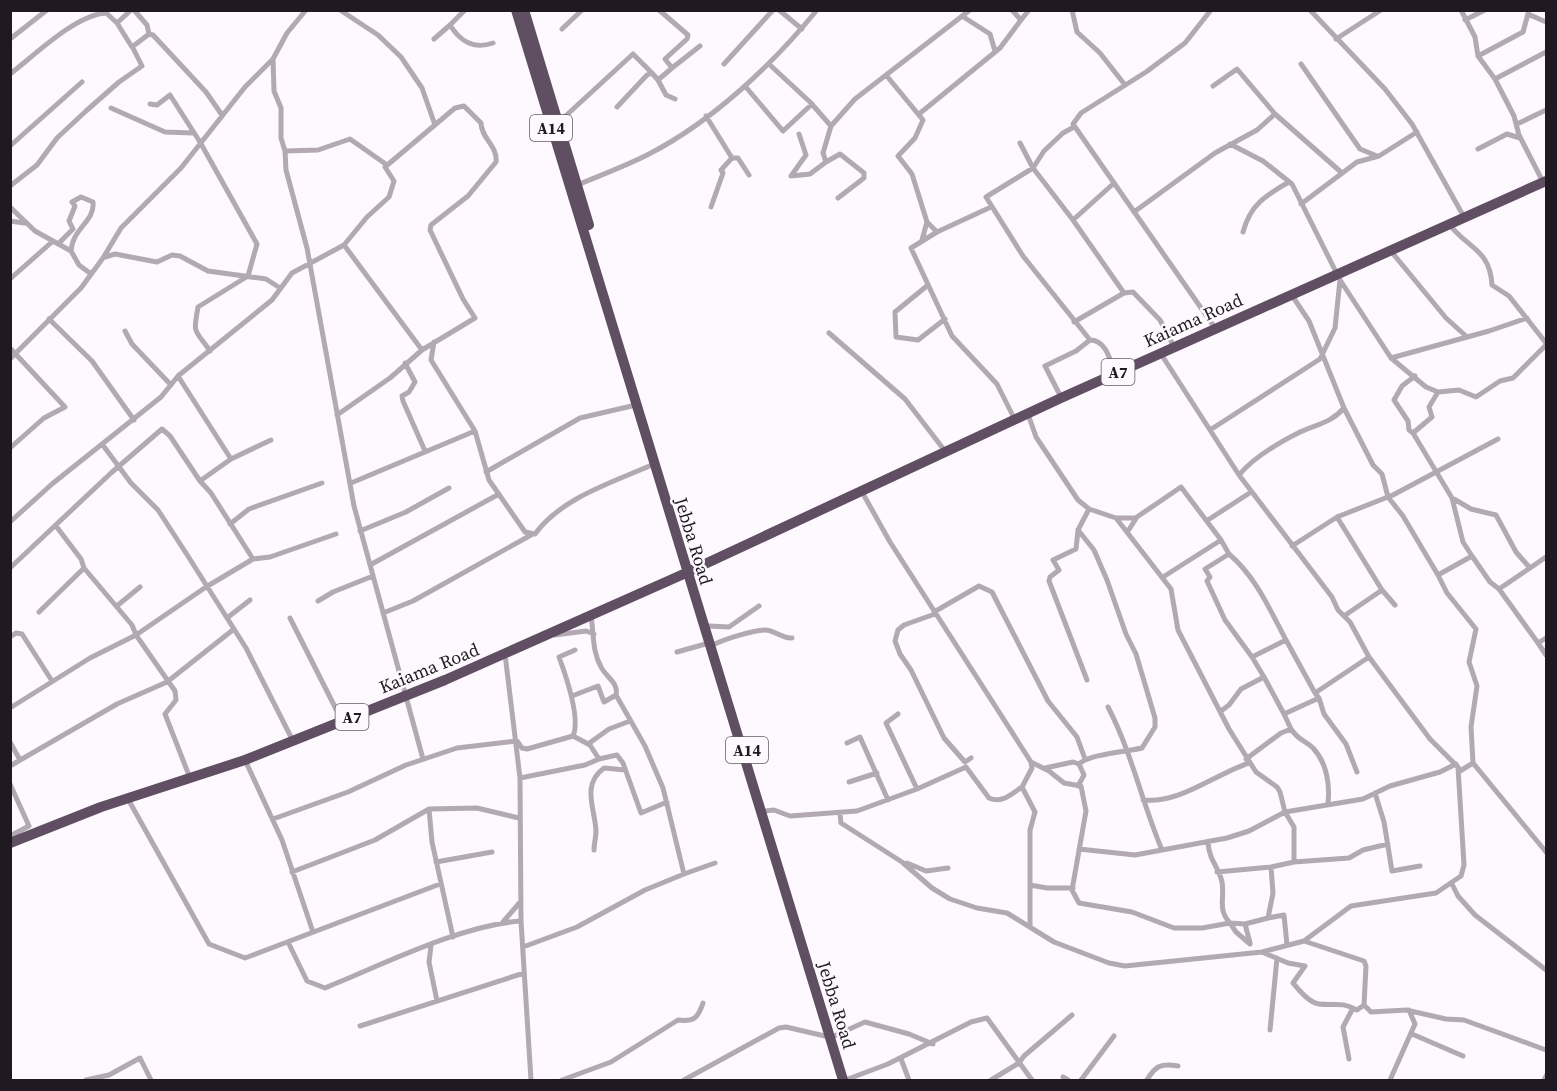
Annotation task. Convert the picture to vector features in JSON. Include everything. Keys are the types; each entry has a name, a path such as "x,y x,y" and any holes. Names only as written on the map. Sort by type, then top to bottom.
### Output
{"highway":[{"name":"Jebba Road","path":"516,10 654,464 765,811 831,1037"},
{"name":"Jebba Road","path":"524,10 578,185 689,571 709,626 712,643 846,1080"},
{"name":"Kaiama Road","path":"10,843 128,799 245,760 505,654 862,492 1115,373 1292,294 1338,277 1390,250 1545,181"}],"street":[{"path":"10,39 47,10"},
{"path":"117,23 132,10 147,25 149,34 206,92 222,115"},
{"path":"10,359 91,274 121,228 151,200 254,76 273,59 287,33 306,10"},
{"path":"340,10 378,35 401,57 422,88 435,124"},
{"path":"562,29 582,10"},
{"path":"659,10 688,35 687,39 665,59 672,68"},
{"path":"724,64 773,10"},
{"path":"779,10 802,29"},
{"path":"578,185 650,153 706,116 770,65 817,10"},
{"path":"826,162 824,153 831,126 855,99 970,10"},
{"path":"1012,10 1021,20"},
{"path":"919,114 995,51 1029,10"},
{"path":"1072,10 1077,32 1101,53 1125,85"},
{"path":"1211,10 1185,44 1081,113 1074,121 1074,127 1215,328"},
{"path":"1321,10 1312,13 1385,89 1417,132 1464,217"},
{"path":"1336,39 1381,10"},
{"path":"1461,10 1474,37 1478,56 1495,79 1517,124 1520,138 1545,181"},
{"path":"1465,20 1485,10"},
{"path":"434,39 465,11"},
{"path":"10,74 68,30 96,14 105,12 117,23 142,66 119,82 86,111 57,138 37,165 10,186"},
{"path":"1478,56 1523,32 1529,12 1546,22"},
{"path":"962,16 990,34 995,51"},
{"path":"450,25 462,41 483,46 493,43"},
{"path":"132,46 149,34"},
{"path":"658,80 700,46"},
{"path":"1495,79 1546,52"},
{"path":"558,123 633,54 658,80 666,95 675,99"},
{"path":"273,59 274,91 281,108 281,138 285,151 286,170 310,264 360,531 423,759"},
{"path":"1300,64 1360,149 1379,156"},
{"path":"770,65 812,104 831,126"},
{"path":"1213,86 1237,69 1275,114 1342,173"},
{"path":"617,107 646,75 652,73"},
{"path":"886,75 923,120 915,138 898,156 912,174 927,222 937,232"},
{"path":"10,146 82,82"},
{"path":"745,86 783,131 812,104"},
{"path":"150,105 157,105 170,95 200,142 257,244 249,276 198,307 194,326 198,337 210,351"},
{"path":"10,522 134,420 178,376 272,300 292,273 344,245 389,197 394,181 385,167 455,108 464,106 469,108 481,123 481,129 494,147 497,157 496,164 468,196 431,225 431,233 463,299 475,318 422,350 390,378 337,415"},
{"path":"111,108 165,132 194,133"},
{"path":"1517,124 1546,110"},
{"path":"1134,212 1230,144 1257,130 1275,114"},
{"path":"706,116 732,158"},
{"path":"1074,127 1063,133 1044,151 1033,168 988,194 986,200 1023,256 1074,322 1090,340 1100,342 1104,347 1115,373"},
{"path":"1301,204 1357,162 1379,156 1417,132"},
{"path":"800,134 806,155 791,176 810,174 840,154 864,173 864,178 838,198"},
{"path":"1478,149 1507,134 1520,138"},
{"path":"285,151 318,150 347,138 355,141 387,165"},
{"path":"1020,143 1033,168 1124,293"},
{"path":"1230,144 1263,160 1289,182 1338,277 1391,358 1426,387 1438,392 1459,390 1476,397 1500,381 1513,378 1546,344 1517,305 1505,292 1492,285 1491,270 1480,250 1462,239 1449,224"},
{"path":"1357,162 1360,149"},
{"path":"711,207 723,174 721,170 732,158 738,158 749,175"},
{"path":"1243,232 1246,218 1261,198 1289,182"},
{"path":"1073,220 1113,184"},
{"path":"10,279 73,229 69,221 75,206 72,202 81,198 93,202 90,219 74,235 71,251"},
{"path":"10,207 25,224 71,251 79,265 91,274"},
{"path":"991,207 937,232 911,249 952,336 997,384 1015,420"},
{"path":"10,221 25,224"},
{"path":"922,241 927,222"},
{"path":"344,245 422,350"},
{"path":"1390,250 1446,318 1467,337"},
{"path":"103,258 115,254 157,262 172,255 180,256 208,271 266,279 280,288"},
{"path":"1210,430 1322,356 1335,328 1338,277"},
{"path":"928,285 895,312 896,337 918,340 945,319"},
{"path":"1074,322 1124,293 1133,292 1166,329 1173,347"},
{"path":"1292,294 1309,321 1344,408 1373,465 1382,474 1388,497 1403,516 1447,593 1476,628 1469,662 1477,686 1470,727 1473,764 1546,852"},
{"path":"1513,322 1517,305"},
{"path":"1391,358 1527,318"},
{"path":"49,319 92,362 134,420"},
{"path":"125,331 132,344 171,385"},
{"path":"829,333 905,399 946,453"},
{"path":"1061,398 1045,366 1076,351 1090,340"},
{"path":"434,342 431,360 475,431 486,472 525,532 531,535"},
{"path":"10,348 65,407 44,417 10,448"},
{"path":"840,814 841,823 902,862 950,899 977,908 1007,913 1054,942 1109,963 1125,966 1260,952 1304,941 1351,906 1436,893 1461,876 1464,865 1460,771 1456,764 1430,739 1369,657 1344,616 1239,475 1160,353"},
{"path":"405,363 415,382 409,392 402,396 403,401 425,451"},
{"path":"178,376 231,459"},
{"path":"1415,376 1402,386 1394,400 1408,421 1409,430 1452,498 1463,542 1546,656"},
{"path":"1413,433 1432,417 1429,407 1438,392"},
{"path":"486,472 580,418 636,405"},
{"path":"1239,475 1248,465 1293,436 1330,421 1344,408"},
{"path":"1028,414 1036,437 1078,500 1089,509 1116,518 1137,517"},
{"path":"10,568 118,466 162,429 170,436 254,559"},
{"path":"351,483 475,431"},
{"path":"1292,546 1337,517 1388,497 1498,439"},
{"path":"200,481 231,459 271,440"},
{"path":"102,444 118,466 158,510 228,618 293,741"},
{"path":"383,613 413,601 535,534 546,519 581,496 654,464"},
{"path":"230,524 249,509 322,483"},
{"path":"1128,531 1137,517 1181,487 1208,520 1229,554 1240,563 1261,593 1319,699 1324,714 1346,744 1357,772"},
{"path":"360,531 406,512 449,488"},
{"path":"862,492 934,613 1031,762 1049,771 1064,783 1081,786 1086,811 1072,888 1079,903 1132,912 1173,928 1202,928 1230,923 1245,924 1284,915 1287,945"},
{"path":"1208,520 1251,492"},
{"path":"370,565 499,494"},
{"path":"1452,498 1471,509 1496,515 1516,552 1530,568"},
{"path":"1087,680 1049,581 1050,577 1059,570 1053,560 1076,549 1078,530 1089,509"},
{"path":"1337,517 1382,590 1395,604"},
{"path":"1116,518 1163,577 1173,596 1178,630 1248,761 1256,772 1277,787 1285,812 1294,827 1294,862"},
{"path":"56,526 81,559 84,568 132,625 136,635 177,696 166,711 165,717 190,779"},
{"path":"1078,530 1094,550 1107,580 1126,634 1136,654 1155,718 1155,727 1142,748 1084,759 1079,764"},
{"path":"10,708 52,681 136,635 206,587 254,559 270,557 336,534"},
{"path":"1163,577 1221,540"},
{"path":"1229,554 1206,569 1210,577 1207,581 1225,620 1252,657 1291,729 1298,740 1312,748 1330,787 1328,803"},
{"path":"1438,575 1472,556"},
{"path":"1499,589 1545,559"},
{"path":"39,612 84,568"},
{"path":"318,601 333,592 373,576"},
{"path":"971,758 965,762 944,738 895,641 898,630 904,625 934,613 979,586 992,592 1048,701 1077,737 1084,759"},
{"path":"117,605 140,587"},
{"path":"1344,616 1382,590"},
{"path":"228,618 250,600"},
{"path":"709,626 729,627 759,606"},
{"path":"591,616 594,634 592,642 596,655 601,668 614,683 616,695 645,746 667,802 684,874"},
{"path":"290,618 342,721"},
{"path":"10,766 117,704 167,682 234,629"},
{"path":"551,633 557,635 586,630 594,634"},
{"path":"677,652 729,637 767,630 785,639 792,638"},
{"path":"10,637 16,633 22,634 52,681"},
{"path":"1538,643 1546,638"},
{"path":"1252,657 1286,640"},
{"path":"573,736 577,728 572,696 559,657 575,650"},
{"path":"505,654 520,778 521,921 531,1080"},
{"path":"1315,693 1369,657"},
{"path":"1221,711 1229,705 1241,689 1264,677"},
{"path":"572,696 598,686 604,702 616,695"},
{"path":"1284,714 1319,699"},
{"path":"1108,707 1120,728 1162,850"},
{"path":"897,714 886,723 917,789"},
{"path":"588,744 609,729 630,721"},
{"path":"1143,800 1158,801 1176,796 1248,761 1281,733 1291,729"},
{"path":"517,741 522,748 527,749 573,736 588,744 599,759"},
{"path":"846,743 860,737 888,800"},
{"path":"273,819 348,792 423,759 457,748 517,741"},
{"path":"10,742 20,760"},
{"path":"520,778 585,765 617,755 641,813 667,802"},
{"path":"245,760 273,819 313,932"},
{"path":"765,811 774,810 790,816 840,814 888,800 966,767 989,798 1002,800 1022,787 1029,775 1031,762"},
{"path":"1042,769 1073,762 1079,764 1084,775 1078,786"},
{"path":"1079,849 1119,855 1148,854 1208,842 1249,831 1285,812 1328,803 1346,803 1456,764"},
{"path":"1460,771 1473,764"},
{"path":"594,850 596,831 590,795 591,786 604,768 625,771"},
{"path":"849,782 877,773"},
{"path":"10,784 29,826 10,836"},
{"path":"1022,787 1035,813 1030,830 1030,926"},
{"path":"1375,793 1388,844 1392,871 1420,866"},
{"path":"128,799 208,944 245,958 440,884"},
{"path":"292,872 375,840 429,810 477,808 519,818"},
{"path":"429,810 440,884 453,938"},
{"path":"1208,842 1209,854 1221,880 1221,909 1236,932 1260,952 1305,966 1293,983 1300,992 1317,1003 1344,1003 1357,1010 1364,1005"},
{"path":"1217,872 1271,867 1294,862 1349,858 1363,850 1388,844"},
{"path":"436,862 492,852"},
{"path":"902,862 927,871 948,868"},
{"path":"523,947 578,927 645,890 715,863"},
{"path":"1268,918 1273,893 1271,867"},
{"path":"921,869 921,878"},
{"path":"1452,884 1458,896 1475,915 1546,970"},
{"path":"1030,885 1072,888"},
{"path":"503,922 521,900"},
{"path":"288,942 308,981 325,987 453,938 503,922 521,921"},
{"path":"1245,924 1250,944"},
{"path":"1304,941 1364,961 1366,966 1364,1005"},
{"path":"431,946 429,962 437,1001"},
{"path":"1270,1030 1277,958"},
{"path":"360,1026 524,973"},
{"path":"562,1080 611,1062 678,1020 691,1021 697,1018 703,1003"},
{"path":"1364,1005 1377,1013 1409,1010 1446,1019 1464,1020 1546,1050"},
{"path":"1349,1059 1343,1028 1353,1008"},
{"path":"1390,1080 1412,1034 1415,1020 1409,1010"},
{"path":"991,1080 1019,1063 1024,1056 1072,1015"},
{"path":"846,1080 901,1059 971,1022 987,1018 1032,1080"},
{"path":"684,1080 779,1028 786,1027 831,1037 866,1022 909,1034 933,1044"},
{"path":"1412,1034 1463,1056"},
{"path":"1081,1080 1114,1036"},
{"path":"86,1080 109,1075 140,1058 151,1080"},
{"path":"901,1059 909,1080"},
{"path":"1147,1080 1153,1068 1160,1065 1178,1066"},
{"path":"1544,1080 1546,1076"}]}
